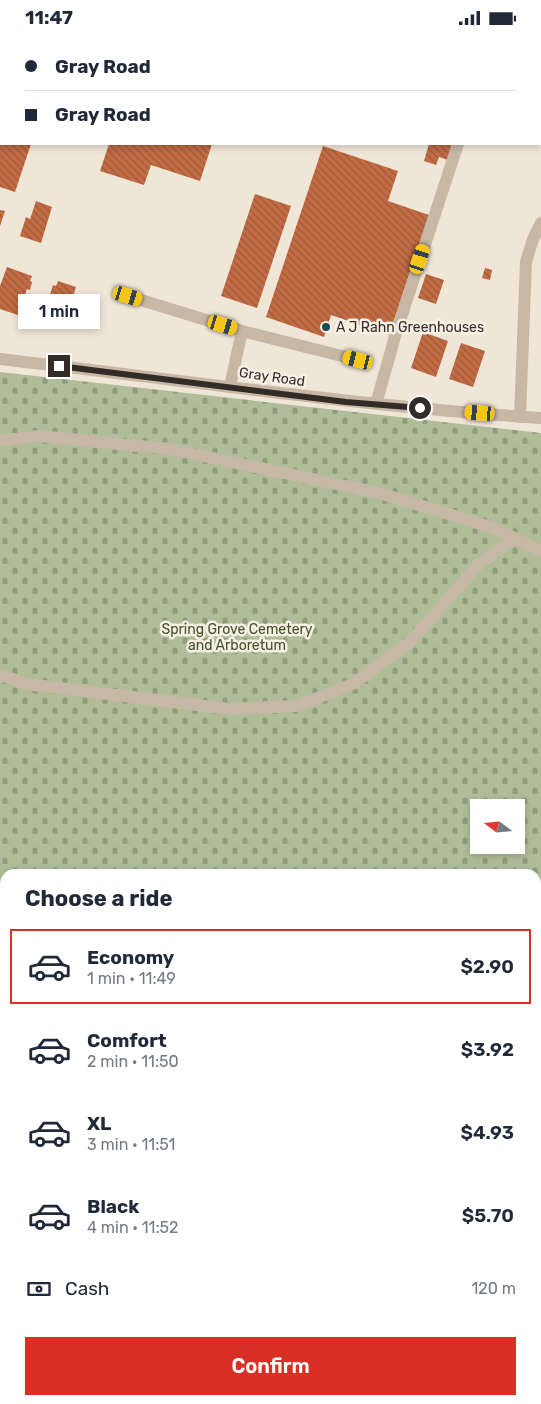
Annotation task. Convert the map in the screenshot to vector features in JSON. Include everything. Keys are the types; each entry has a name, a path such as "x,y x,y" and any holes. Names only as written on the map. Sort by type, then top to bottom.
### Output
{"street":[{"path":"376,404 396,333 458,145"},
{"path":"520,417 526,262 533,239 541,223"},
{"path":"128,296 242,331 358,360"},
{"path":"230,386 242,331"},
{"name":"Gray Road","path":"0,359 376,404 541,418"},
{"path":"0,441 38,437 170,449 379,493 494,528 541,551"},
{"path":"0,675 27,684 229,709 297,706 354,683 410,641 478,565 514,538"}],"green space":[{"name":"Spring Grove Cemetery and Arboretum","path":"0,372 541,433 541,869 0,869"}],"building":[{"path":"0,145 31,145 15,192 0,187"},
{"path":"109,145 212,145 200,181 151,165 144,185 100,171"},
{"path":"429,145 452,145 448,160 439,157 436,165 424,161"},
{"path":"323,146 398,171 388,201 429,215 389,335 331,315 324,337 266,317"},
{"path":"255,194 291,206 257,308 221,296"},
{"path":"36,201 52,207 41,243 20,236 26,217 30,219"},
{"path":"0,210 5,211 0,226"},
{"path":"7,267 32,276 30,290 27,289 18,315 0,309 0,286"},
{"path":"485,268 492,270 490,280 482,278"},
{"path":"426,274 444,280 436,304 418,298"},
{"path":"58,281 76,287 65,320 48,314 51,302 48,301 53,285 56,286"},
{"path":"423,332 448,341 436,377 411,368"},
{"path":"461,343 485,351 473,387 449,379"}],"place":[{"name":"A J Rahn Greenhouses","path":"326,327"}],"route":[{"path":"59,366 346,402 420,408"}]}
